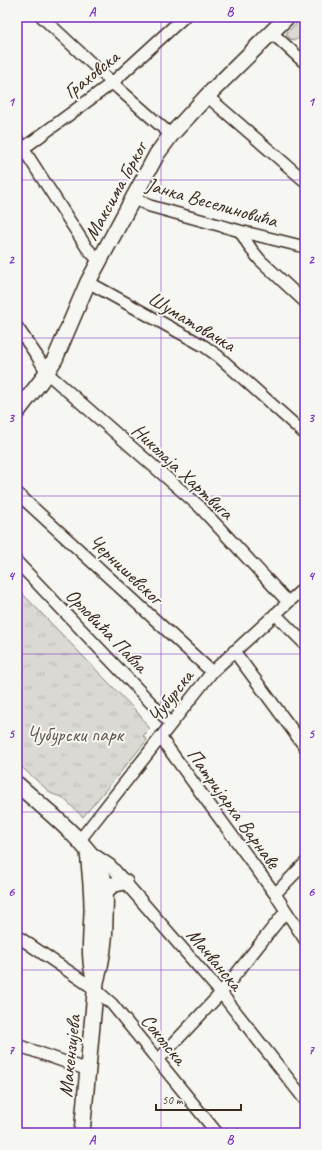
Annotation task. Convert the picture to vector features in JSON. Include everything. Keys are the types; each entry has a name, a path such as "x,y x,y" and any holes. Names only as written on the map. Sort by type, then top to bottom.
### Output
{"main road":[{"name":"Максима Горког","path":"17,412 47,373 55,359 88,282 157,154 171,135 207,96 287,17"},
{"path":"17,784 83,845"},
{"name":"Макензијева","path":"82,1133 96,986 101,967 105,932 105,893 103,875 83,845"},
{"name":"Макензијева","path":"83,845 92,907 90,961 96,986"},
{"path":"105,893 112,884 125,882"}],"street":[{"path":"42,17 112,83 171,135"},
{"name":"Граховска","path":"20,151 112,83 184,17"},
{"path":"271,32 305,63"},
{"path":"207,96 305,181"},
{"path":"17,139 20,151 87,248 99,261"},
{"name":"Јанка Веселиновића","path":"133,198 150,206 305,247"},
{"path":"240,231 250,249 260,260 305,302"},
{"name":"Шуматовачка","path":"88,282 204,346 218,356 305,434"},
{"name":"Николаја Хартвига","path":"17,327 47,373 199,506 288,602"},
{"name":"Чернишевског","path":"17,493 212,672"},
{"name":"Орловића Павла","path":"17,562 170,724"},
{"name":"Чубурска","path":"83,845 160,737 212,672 234,650 305,587"},
{"path":"274,614 305,644"},
{"path":"234,650 305,747"},
{"name":"Патријарха Варнаве","path":"160,737 275,894 305,940"},
{"name":"Мачванска","path":"83,845 110,865 125,882 221,993 305,1100"},
{"path":"275,894 305,863"},
{"path":"158,1060 221,993 286,911"},
{"name":"Соколска","path":"17,936 96,986 217,1133"},
{"path":"17,1044 88,1070"}],"green space":[{"path":"303,17 305,17 305,32 296,40 290,39 286,33"},
{"name":"Чубурски парк","path":"17,588 139,714 150,729 143,736 147,740 83,817 62,797 52,794 17,763"}]}
